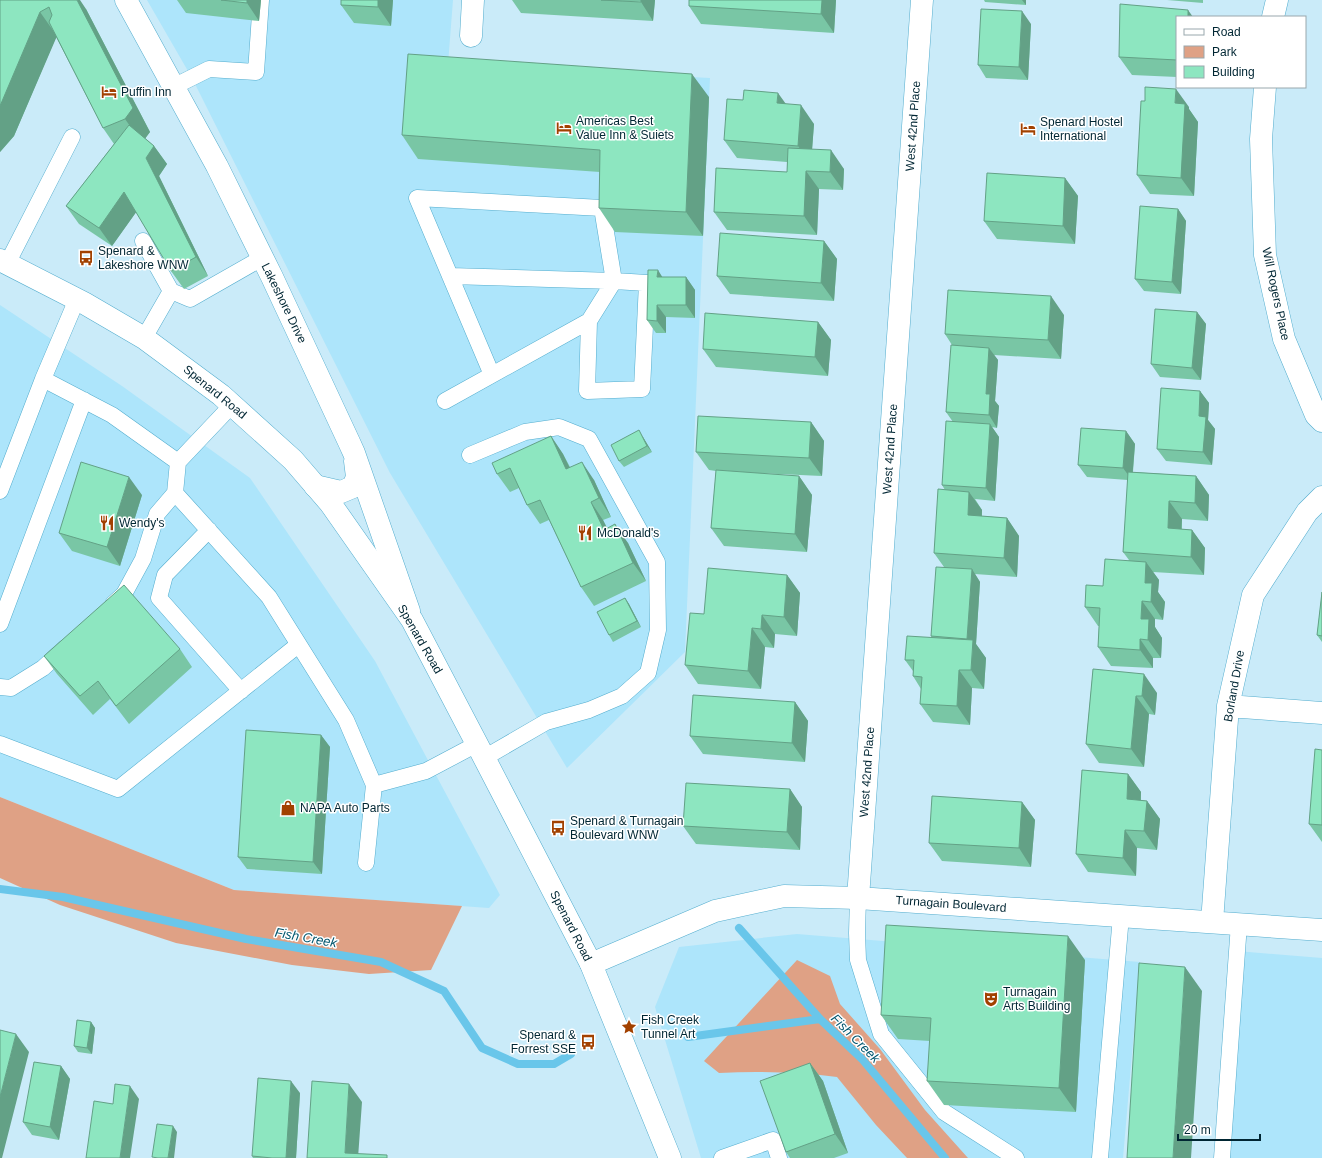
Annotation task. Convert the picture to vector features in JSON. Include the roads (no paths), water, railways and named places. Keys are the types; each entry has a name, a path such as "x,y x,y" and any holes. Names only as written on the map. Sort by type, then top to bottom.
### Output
{"street":[{"name":"Lakeshore Drive","path":"126,0 217,166 354,453 412,620"},
{"path":"471,36 474,0"},
{"name":"West 42nd Place","path":"858,898 922,0"},
{"path":"1273,16 1277,0"},
{"name":"Will Rogers Place","path":"1265,88 1261,139 1266,255 1284,339 1316,415 1322,421"},
{"name":"Spenard Road","path":"4,262 77,299 144,338 222,395 292,460 343,521 412,620 591,964 670,1158"},
{"path":"315,486 341,492 353,487 357,477 354,453"},
{"name":"Borland Drive","path":"1212,922 1228,706 1253,595 1307,512 1322,497"},
{"path":"1228,706 1322,713"},
{"name":"Turnagain Boulevard","path":"591,964 716,911 784,896 858,898 1322,930"}],"lane":[{"path":"173,87 209,69 256,72 261,0"},
{"path":"4,262 72,137"},
{"path":"445,401 492,375 589,321 614,281 602,208 417,198 492,375"},
{"path":"143,241 171,291 190,299 267,268"},
{"path":"450,276 647,283 642,389 586,391 589,321"},
{"path":"144,338 171,291"},
{"path":"0,491 43,379 77,299"},
{"path":"43,379 112,415 178,462"},
{"path":"0,624 84,400"},
{"path":"101,615 124,594 143,559 157,514 175,493 178,462 232,404"},
{"path":"374,785 426,771 480,751 546,722 589,710 622,696 648,673 658,630 657,562 589,439 559,427 525,432 470,456"},
{"path":"175,493 269,598 346,720 374,785 366,863"},
{"path":"209,530 165,575 160,598 241,691"},
{"path":"0,687 11,688 43,668 78,636"},
{"path":"0,744 118,789 298,645"},
{"path":"858,898 858,960 881,1034 944,1112 1016,1158"},
{"path":"1100,1158 1121,916"},
{"path":"1222,1158 1239,924"},
{"path":"722,1158 773,1140 779,1158"}],"waterway":[{"name":"Fish Creek","path":"0,889 63,897 246,939 381,962 444,991 482,1048 518,1064 554,1064 571,1054"},
{"name":"Fish Creek","path":"739,928 820,1019 862,1059 945,1158"},
{"name":"Fish Creek","path":"688,1037 820,1019"}],"place":[{"name":"Puffin Inn","path":"109,92"},
{"name":"Americas Best Value Inn & Suiets","path":"564,128"},
{"name":"Spenard Hostel International","path":"1028,129"},
{"name":"Spenard & Lakeshore WNW","path":"86,258"},
{"name":"Wendy's","path":"107,523"},
{"name":"McDonald's","path":"585,533"},
{"name":"NAPA Auto Parts","path":"288,808"},
{"name":"Spenard & Turnagain Boulevard WNW","path":"558,828"},
{"name":"Turnagain Arts Building","path":"991,999"},
{"name":"Fish Creek Tunnel Art","path":"629,1027"},
{"name":"Spenard & Forrest SSE","path":"588,1042"}]}
